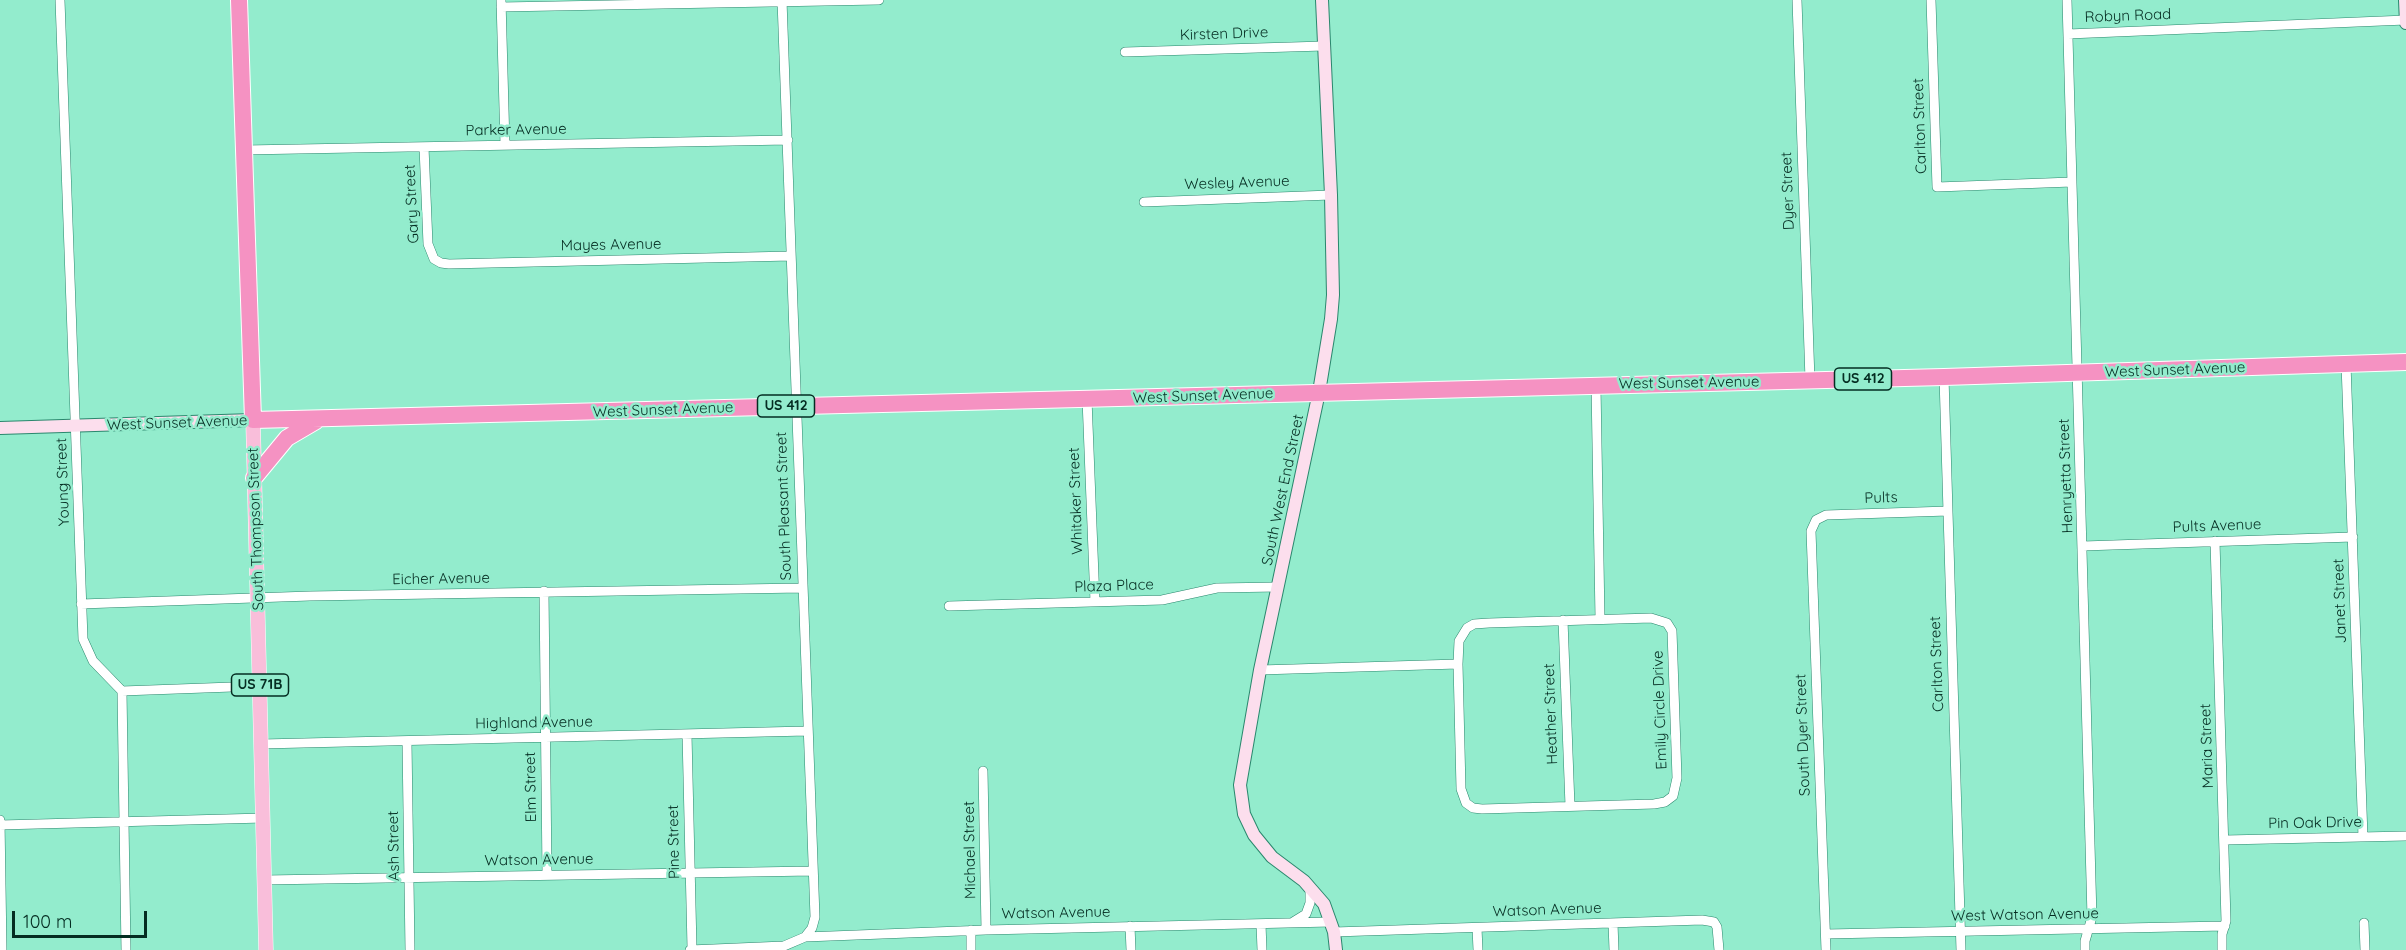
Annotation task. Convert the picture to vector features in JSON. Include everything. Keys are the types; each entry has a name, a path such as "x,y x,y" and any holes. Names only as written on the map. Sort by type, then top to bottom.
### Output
{"highway":[{"name":"South Thompson Street","path":"239,0 253,420"},
{"name":"West Sunset Avenue","path":"253,420 1944,377 2406,362"},
{"path":"254,478 287,438 320,419"}],"main road":[{"name":"South Thompson Street","path":"253,420 266,950"}],"street":[{"name":"Young Street","path":"60,0 83,639 93,661 122,691"},
{"path":"505,145 501,4 879,0"},
{"name":"South West End Street","path":"1322,0 1333,295 1328,343 1260,670 1241,768 1240,785 1244,814 1263,847 1310,887 1324,904 1333,927 1336,950"},
{"name":"Dyer Street","path":"1797,0 1810,380"},
{"name":"Carlton Street","path":"1931,0 1937,187 2072,182"},
{"name":"Henryetta Street","path":"2067,0 2092,917 2085,941 2085,950"},
{"path":"2405,0 2406,22"},
{"name":"South Pleasant Street","path":"782,1 815,917 806,937"},
{"name":"Robyn Road","path":"2068,33 2406,22"},
{"name":"Kirsten Drive","path":"1125,52 1324,46"},
{"name":"Parker Avenue","path":"244,150 788,140"},
{"name":"Gary Street","path":"424,147 428,244 434,259"},
{"name":"Wesley Avenue","path":"1144,202 1331,195"},
{"name":"Mayes Avenue","path":"434,259 449,264 791,256"},
{"name":"Janet Street","path":"2346,364 2363,837"},
{"name":"Carlton Street","path":"1944,377 1961,950"},
{"path":"1596,386 1600,619"},
{"name":"Whitaker Street","path":"1087,399 1095,602"},
{"name":"West Sunset Avenue","path":"0,428 253,420"},
{"name":"Pults","path":"1816,520 1826,515 1948,511"},
{"name":"South Dyer Street","path":"1816,520 1811,531 1826,950"},
{"name":"Pults Avenue","path":"2083,546 2353,537"},
{"name":"Maria Street","path":"2215,541 2225,840 2225,926 2222,934 2222,950"},
{"name":"Plaza Place","path":"949,606 1162,600 1217,588 1278,587"},
{"name":"Eicher Avenue","path":"81,604 544,591 802,588"},
{"name":"Elm Street","path":"544,591 547,875"},
{"name":"Emily Circle Drive","path":"1659,619 1666,623 1672,631 1676,789 1665,802 1482,809 1473,808 1466,803 1461,789 1458,664 1461,635 1474,624 1563,620 1659,619"},
{"name":"Heather Street","path":"1563,620 1569,806"},
{"path":"1260,670 1458,664"},
{"path":"126,950 122,691 260,686"},
{"name":"Highland Avenue","path":"262,744 807,731"},
{"name":"Pine Street","path":"687,734 691,949"},
{"name":"Ash Street","path":"407,741 410,950"},
{"name":"Michael Street","path":"983,771 986,930"},
{"path":"0,825 264,818"},
{"path":"0,820 2,950"},
{"name":"Pin Oak Drive","path":"2225,840 2406,836"},
{"name":"Watson Avenue","path":"265,880 813,871"},
{"path":"1291,923 1306,914 1310,903 1310,887"},
{"name":"Watson Avenue","path":"784,948 806,937 971,930 1291,923 1333,927 1477,928 1709,920 1714,922 1718,932 1719,950"},
{"path":"1613,923 1614,950"},
{"path":"2364,923 2365,950"},
{"path":"1261,924 1262,950"},
{"path":"1130,926 1131,950"},
{"name":"West Watson Avenue","path":"1826,934 2225,926"},
{"path":"1477,928 1478,950"},
{"path":"971,930 971,950"},
{"path":"691,949 784,948"}]}
